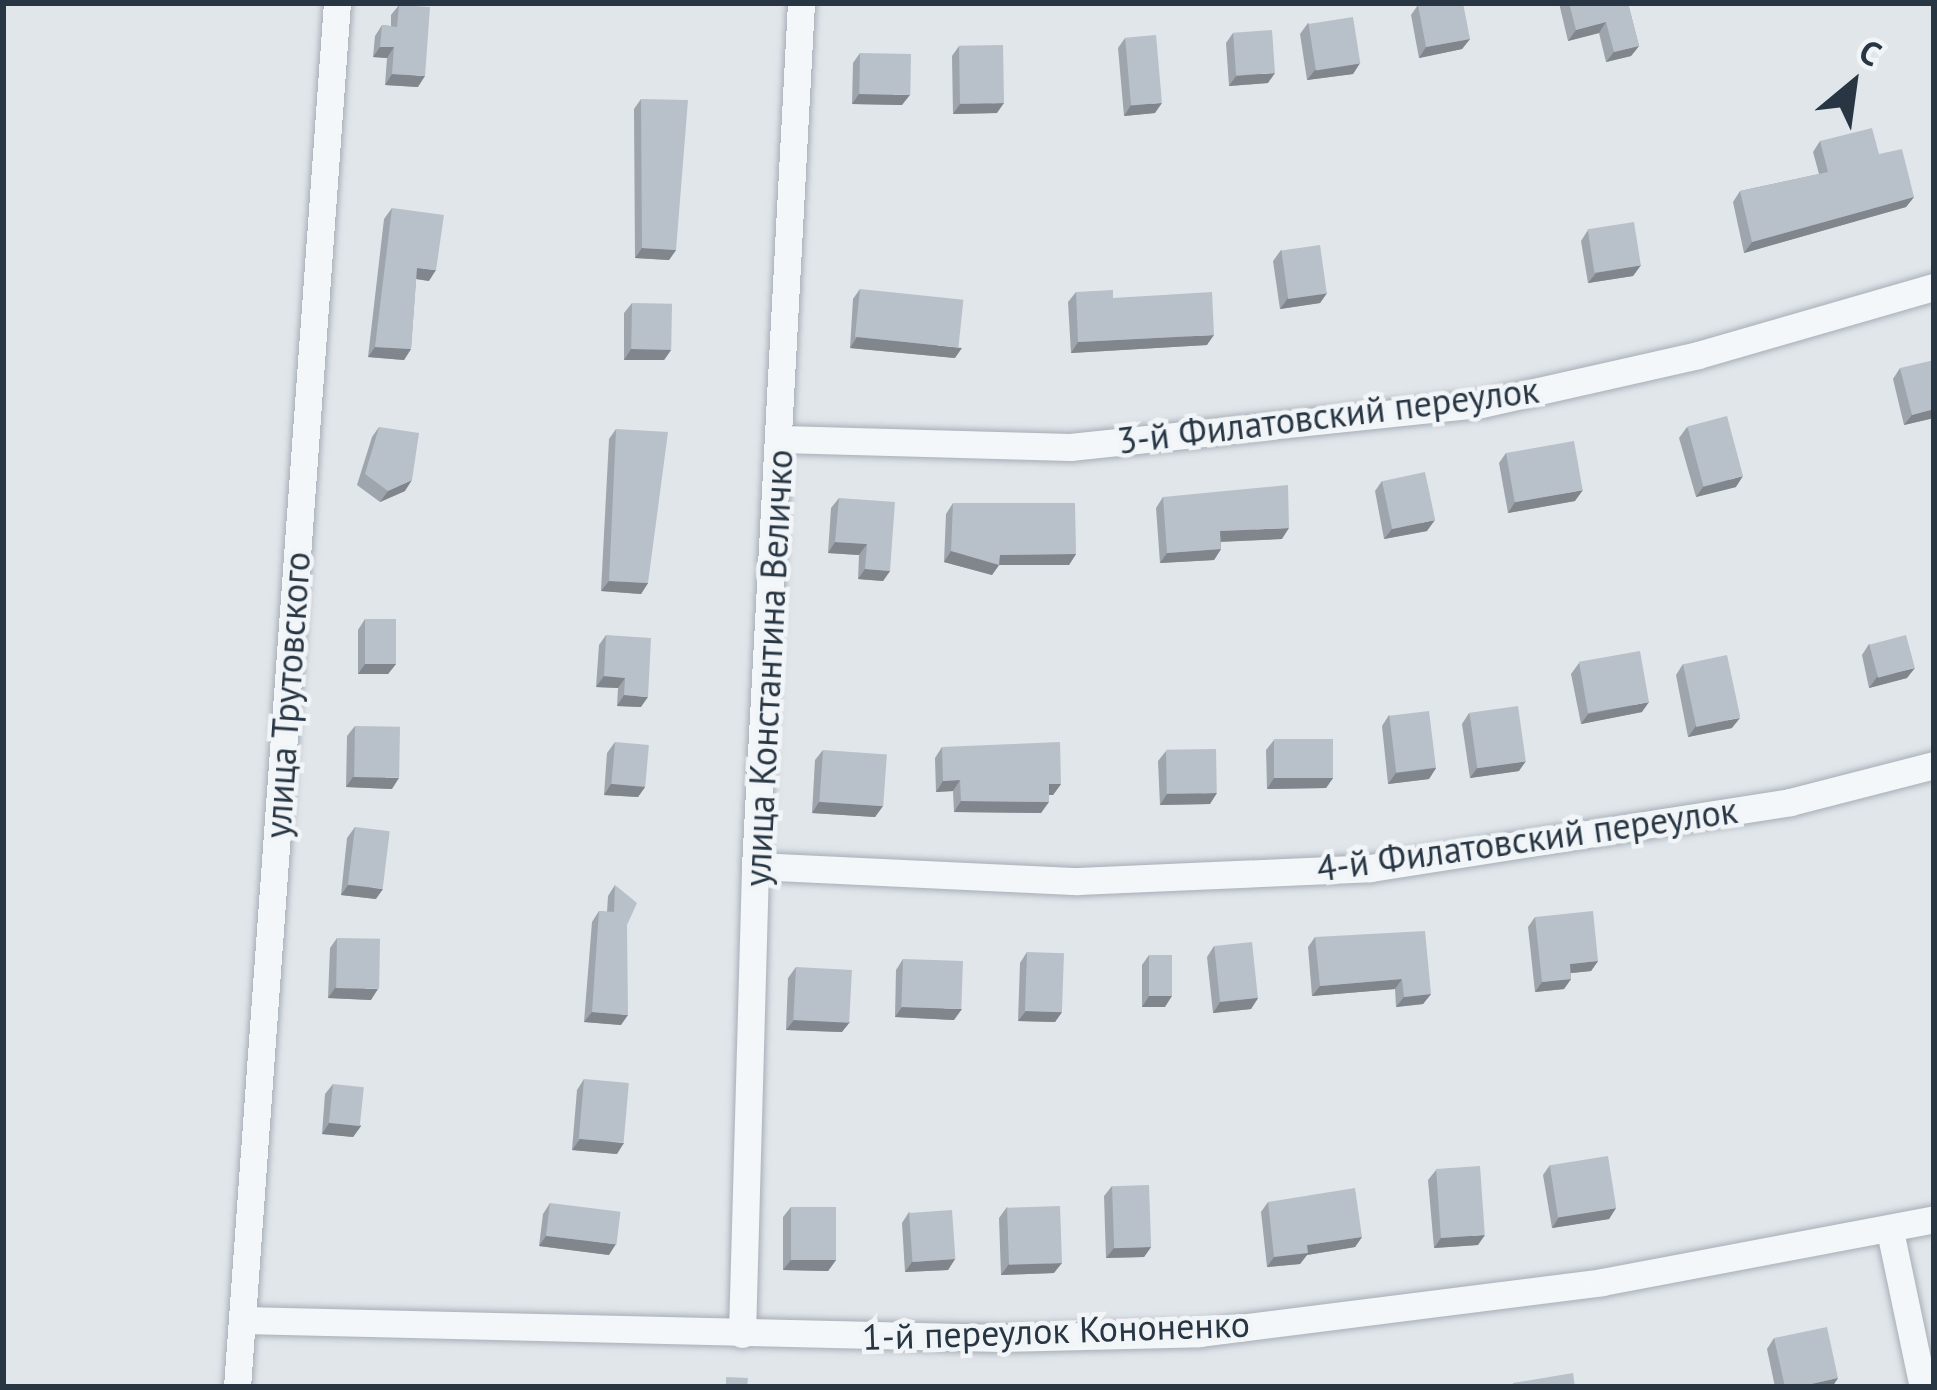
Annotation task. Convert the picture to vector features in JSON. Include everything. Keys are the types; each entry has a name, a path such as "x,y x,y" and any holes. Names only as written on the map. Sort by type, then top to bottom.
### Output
{"street":[{"name":"улица Трутовского","path":"237,1387 337,3"},
{"name":"улица Константина Величко","path":"742,1334 755,866 782,439 801,3"},
{"name":"3-й Филатовский переулок","path":"782,439 1070,447 1480,404 1698,355 1934,287"},
{"name":"4-й Филатовский переулок","path":"755,866 1078,881 1370,868 1790,802 1934,765"},
{"name":"1-й переулок Кононенко","path":"242,1320 742,1334 1199,1333 1602,1282 1934,1219"},
{"path":"1890,1231 1923,1387"}],"building":[{"path":"1463,3 1470,39 1426,47 1418,5"},
{"path":"1569,3 1628,3 1639,46 1614,52 1606,22 1576,30"},
{"path":"399,5 430,7 425,76 392,74 394,47 380,47 382,25 397,27"},
{"path":"1353,17 1360,63 1316,70 1309,24"},
{"path":"1272,30 1275,73 1236,76 1233,33"},
{"path":"1156,35 1162,103 1131,105 1125,38"},
{"path":"1003,45 1004,103 960,104 959,46"},
{"path":"860,53 911,54 910,95 859,94"},
{"path":"641,99 688,100 676,250 642,248"},
{"path":"1872,128 1879,154 1902,149 1914,197 1752,242 1740,191 1828,172 1820,141"},
{"path":"392,208 444,215 436,270 417,268 411,349 375,347"},
{"path":"1634,222 1641,265 1594,273 1588,229"},
{"path":"1320,245 1327,294 1288,299 1281,250"},
{"path":"860,289 963,300 958,348 855,337"},
{"path":"1113,290 1113,298 1212,292 1214,335 1078,342 1076,292"},
{"path":"632,303 672,304 671,350 631,349"},
{"path":"1934,360 1934,409 1912,415 1900,368"},
{"path":"1727,416 1743,476 1703,486 1687,427"},
{"path":"379,427 419,433 412,480 388,491 365,474"},
{"path":"616,429 668,432 648,583 609,581"},
{"path":"1574,441 1583,490 1515,502 1506,453"},
{"path":"1425,472 1435,520 1392,529 1382,481"},
{"path":"1288,485 1289,528 1220,531 1221,549 1167,553 1163,497"},
{"path":"839,498 895,502 890,571 865,569 867,544 835,542"},
{"path":"953,503 1075,503 1076,554 1000,555 999,565 951,551"},
{"path":"365,619 396,619 396,664 365,664"},
{"path":"606,635 651,638 648,697 624,695 625,678 604,676"},
{"path":"1906,635 1915,668 1878,678 1869,645"},
{"path":"1640,651 1649,702 1588,713 1579,662"},
{"path":"1727,655 1740,718 1696,727 1683,664"},
{"path":"1518,706 1526,761 1477,768 1469,713"},
{"path":"1429,711 1436,768 1396,772 1389,716"},
{"path":"355,726 400,727 399,778 354,777"},
{"path":"1274,739 1333,739 1333,778 1274,778"},
{"path":"615,742 649,745 645,787 611,784"},
{"path":"1060,742 1061,784 1049,784 1049,802 961,801 960,780 943,781 942,747"},
{"path":"1216,749 1217,793 1167,794 1166,750"},
{"path":"823,750 887,754 883,806 819,802"},
{"path":"355,827 390,831 383,889 348,885"},
{"path":"615,885 637,903 627,925 628,1015 592,1012 599,911 614,912"},
{"path":"1593,911 1598,961 1570,964 1571,979 1542,982 1535,917"},
{"path":"1425,931 1431,994 1404,997 1402,979 1320,986 1315,937"},
{"path":"337,938 380,939 379,989 336,988"},
{"path":"1252,942 1258,998 1220,1002 1214,946"},
{"path":"1027,952 1064,953 1062,1012 1025,1011"},
{"path":"1149,955 1172,955 1172,996 1149,996"},
{"path":"903,959 963,961 961,1009 901,1007"},
{"path":"796,967 852,970 849,1023 793,1020"},
{"path":"584,1079 629,1083 624,1143 579,1139"},
{"path":"333,1084 364,1087 360,1126 329,1123"},
{"path":"1608,1156 1616,1208 1558,1218 1550,1165"},
{"path":"1480,1166 1485,1235 1441,1238 1436,1169"},
{"path":"1149,1185 1151,1247 1114,1248 1112,1186"},
{"path":"1355,1188 1362,1237 1307,1245 1308,1253 1274,1257 1268,1202"},
{"path":"550,1203 620,1212 616,1244 546,1236"},
{"path":"1060,1206 1062,1263 1009,1265 1007,1208"},
{"path":"791,1207 836,1207 836,1260 791,1260"},
{"path":"952,1210 955,1259 913,1262 909,1213"},
{"path":"1827,1327 1838,1378 1785,1387 1774,1338"},
{"path":"1573,1373 1575,1387 1513,1387 1513,1383"},
{"path":"726,1377 748,1378 747,1387 726,1387"}]}
